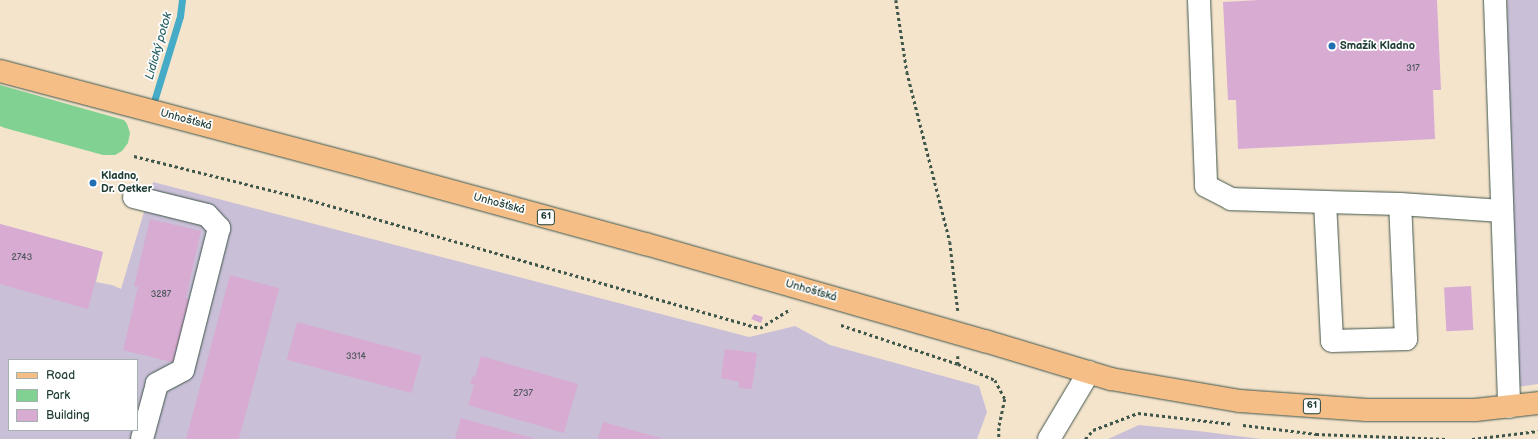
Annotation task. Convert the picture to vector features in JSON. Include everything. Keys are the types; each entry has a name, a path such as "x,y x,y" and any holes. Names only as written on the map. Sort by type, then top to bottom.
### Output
{"main road":[{"name":"Unhošťská","path":"0,71 371,168 959,333 1089,372"},
{"name":"61","path":"1089,372 1111,379 1240,401 1367,410 1475,410 1538,403"}],"street":[{"path":"1199,0 1206,186 1231,200 1400,204 1502,211"},
{"path":"1494,0 1509,406"},
{"path":"134,197 207,215 219,228 183,370 157,384 142,439"},
{"path":"1325,202 1332,341 1406,339 1400,204"},
{"path":"1049,439 1089,372"}],"path":[{"path":"896,0 907,72 950,242 959,318 958,364"},
{"path":"134,156 310,200 760,328 792,308"},
{"path":"837,324 958,364 995,380 1005,399 999,428 999,439"},
{"path":"1085,439 1093,430 1138,413 1316,434 1446,439"},
{"path":"1472,439 1538,431"}],"shaded area":[{"path":"1507,0 1538,0 1538,384 1516,387"},
{"path":"153,182 749,337 795,326 830,345 979,386 987,412 977,439 0,439 0,224 103,252 96,282 112,285 121,289"},
{"path":"1139,425 1198,431 1261,439 1108,439"}],"green space":[{"path":"0,85 124,120 130,133 128,143 122,151 115,155 103,155 0,126"}],"building":[{"name":"Smažík Kladno","path":"1259,0 1437,0 1441,90 1433,90 1435,139 1238,149 1236,100 1228,100 1223,2"},
{"path":"150,219 201,231 186,298 191,299 175,363 123,350 138,287 134,286"},
{"path":"0,224 103,252 88,309 0,284"},
{"path":"230,275 279,288 239,439 186,439"},
{"path":"1471,286 1473,330 1446,331 1444,287"},
{"path":"754,314 763,317 761,323 751,319"},
{"path":"297,322 422,355 412,393 287,360"},
{"path":"725,349 757,353 752,389 739,388 739,382 721,378"},
{"path":"481,356 578,384 564,433 468,405 474,385 470,384 473,376 475,377"},
{"path":"461,418 536,439 455,439"},
{"path":"603,422 664,439 598,439"}],"waterway":[{"name":"Lidický potok","path":"155,98 180,16 182,0"}],"place":[{"name":"Smažík Kladno","path":"1332,46"},
{"name":"Kladno, Dr. Oetker","path":"93,183"}]}
